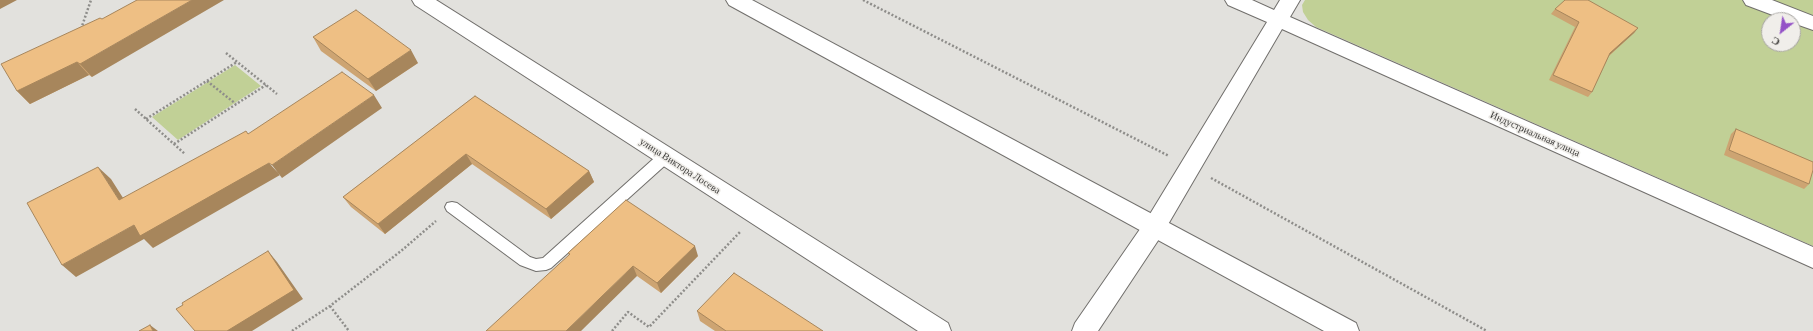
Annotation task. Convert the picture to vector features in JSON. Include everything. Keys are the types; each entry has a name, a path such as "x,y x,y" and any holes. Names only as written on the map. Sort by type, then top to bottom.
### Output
{"street":[{"name":"улица Виктора Лосева","path":"422,0 939,331"},
{"path":"736,0 1347,331"},
{"name":"Индустриальная улица","path":"1235,0 1813,258"},
{"path":"1084,331 1155,226 1290,0"},
{"path":"1753,0 1813,23"}],"lane":[{"path":"452,207 525,261 536,265 546,264 666,156"}],"path":[{"path":"80,29 91,0"},
{"path":"226,53 277,94"},
{"path":"146,119 237,62"},
{"path":"207,81 236,104"},
{"path":"174,144 266,85"},
{"path":"135,109 185,154"},
{"path":"292,331 330,306 400,251 452,207"},
{"path":"612,331 628,312 649,326 757,214"},
{"path":"330,306 349,331"}],"green space":[{"path":"1305,0 1813,0 1813,246 1316,27 1308,20 1303,12 1302,5"},
{"path":"235,65 261,86 178,140 152,117"}],"building":[{"path":"137,0 192,0 80,64 77,62 17,91 1,64 100,18 102,19"},
{"path":"1565,0 1588,0 1638,28 1610,53 1592,92 1553,75 1579,22 1555,9"},
{"path":"356,10 411,50 368,79 313,37"},
{"path":"342,72 374,95 272,165 269,163 140,236 134,225 62,265 27,203 98,167 119,200 246,131 248,134"},
{"path":"475,96 589,171 546,209 466,154 378,224 343,197"},
{"path":"1736,129 1813,162 1813,170 1809,184 1729,150"},
{"path":"626,200 695,246 657,283 633,266 566,331 486,331 570,254 568,253"},
{"path":"268,251 294,290 227,331 195,331 176,309 183,305 182,303"},
{"path":"734,273 823,331 726,331 697,311"},
{"path":"150,325 153,331 139,331"}]}
